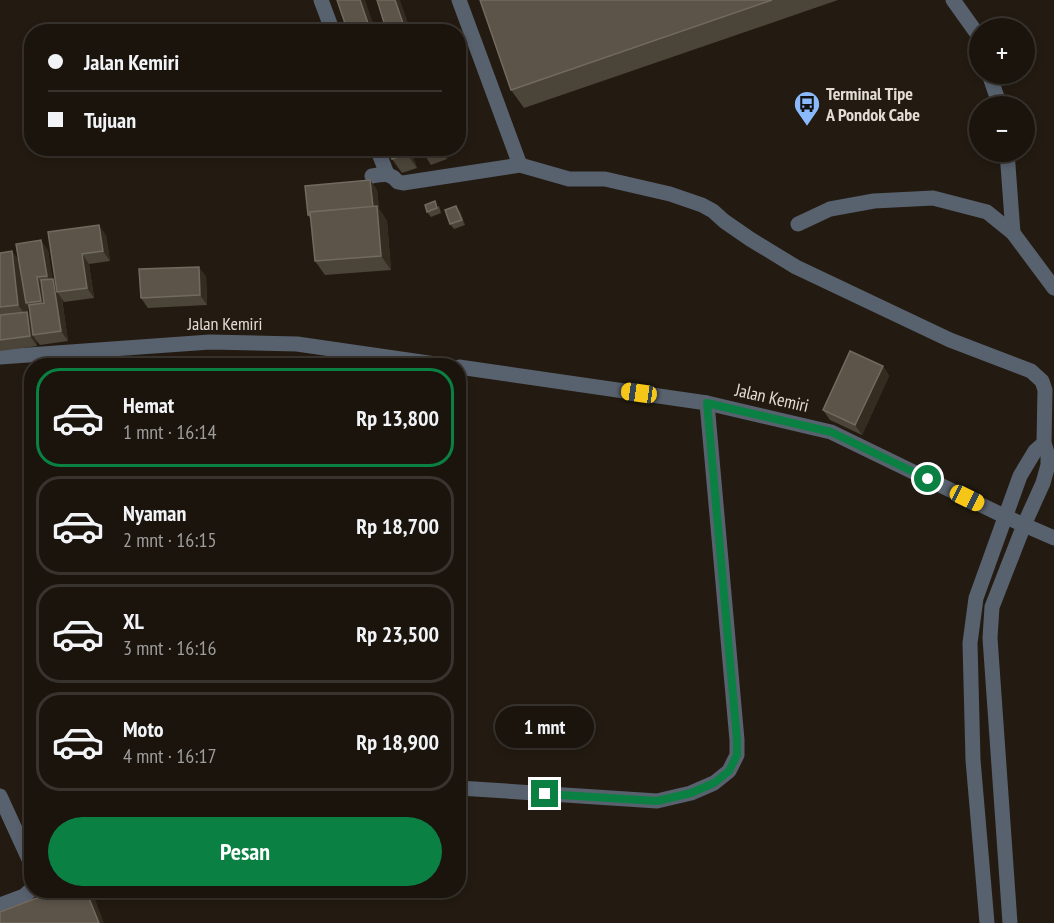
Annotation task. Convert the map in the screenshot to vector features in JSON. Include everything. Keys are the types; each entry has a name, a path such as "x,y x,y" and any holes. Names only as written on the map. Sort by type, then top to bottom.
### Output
{"street":[{"path":"321,0 330,24"},
{"path":"459,0 520,165"},
{"path":"953,0 969,22"},
{"path":"378,156 379,175 395,178 398,182 403,183 520,165 569,180 605,179 670,194 713,211 750,239 796,267 950,340 1031,371 1042,381 1045,390 1045,451 1048,465 1043,483 992,607 990,638 1010,923"},
{"path":"1009,162 1013,233"},
{"path":"798,224 830,209 874,201 933,198 987,212 1013,233 1054,288"},
{"name":"Jalan Kemiri","path":"0,357 210,342 297,344 394,358"},
{"name":"Jalan Kemiri","path":"466,369 707,403 831,432 1054,538"},
{"path":"466,788 657,801 698,790 714,783 729,771 737,755 737,740 707,403"},
{"path":"987,923 973,760 970,643 976,598 1020,476 1045,451"},
{"path":"0,796 24,848"},
{"path":"0,905 24,896"}],"building":[{"path":"337,0 360,0 368,24 345,24"},
{"path":"377,0 395,0 403,24 384,24"},
{"path":"480,0 772,0 511,90"},
{"path":"370,180 373,207 310,212 308,215 305,186"},
{"path":"435,201 437,208 427,212 425,205"},
{"path":"377,206 381,256 315,261 310,212"},
{"path":"456,206 462,220 450,224 445,210"},
{"path":"99,225 103,251 82,254 87,288 57,292 48,232"},
{"path":"41,240 47,276 37,277 41,301 26,303 16,244"},
{"path":"12,251 18,305 0,307 0,253"},
{"path":"199,267 200,295 141,298 139,269"},
{"path":"53,279 61,331 33,335 29,305 44,303 41,280"},
{"path":"27,312 30,336 0,340 0,315"},
{"path":"850,351 883,366 855,425 823,410"},
{"path":"37,898 89,898 99,923 0,923 0,912"}],"place":[{"name":"Terminal Tipe A Pondok Cabe","path":"807,127"}],"route":[{"path":"545,794 657,801 691,793 714,783 729,771 737,755 707,403 831,432 928,479"}]}
